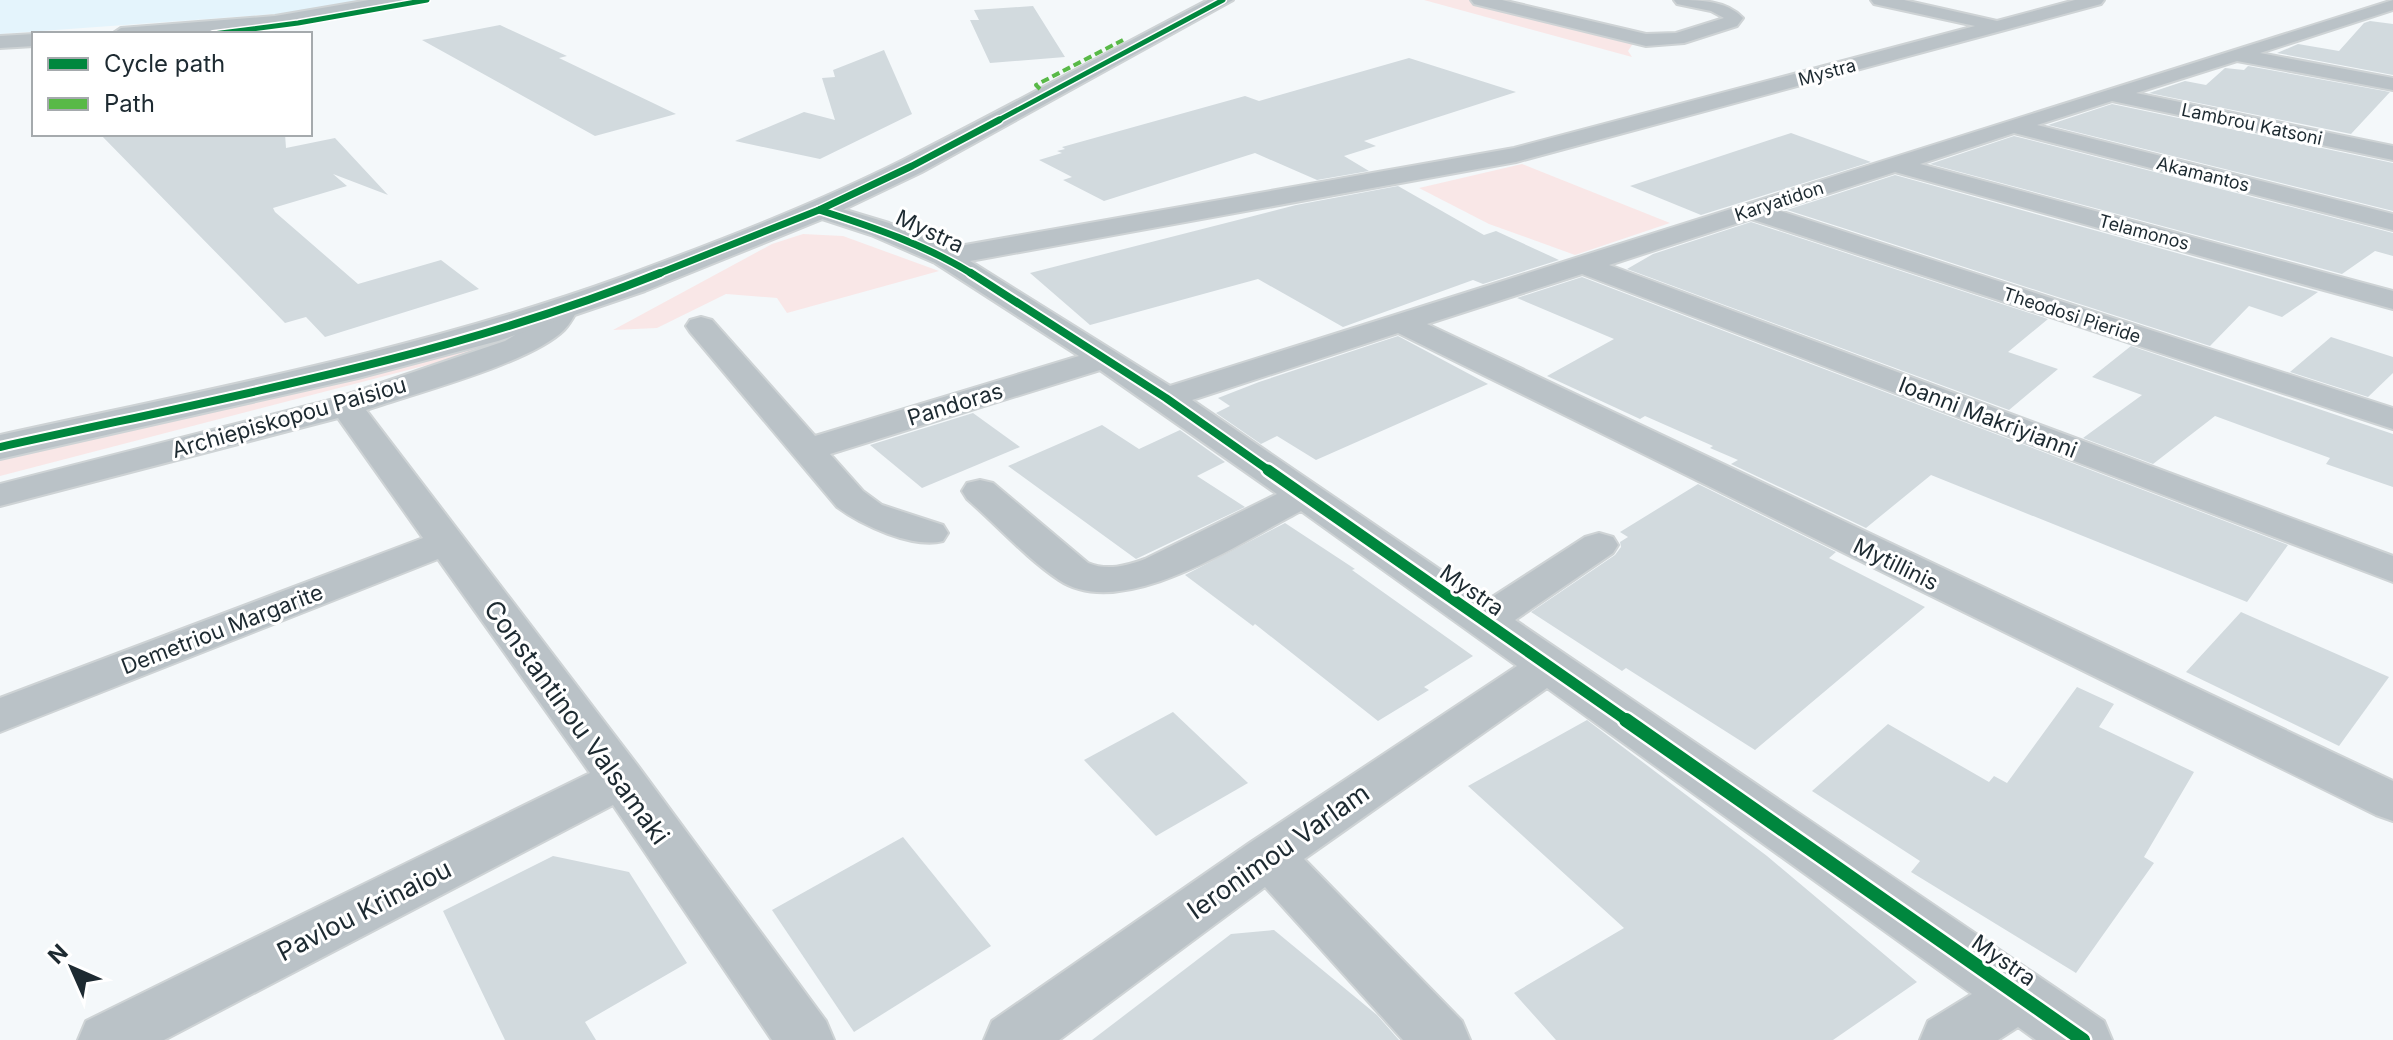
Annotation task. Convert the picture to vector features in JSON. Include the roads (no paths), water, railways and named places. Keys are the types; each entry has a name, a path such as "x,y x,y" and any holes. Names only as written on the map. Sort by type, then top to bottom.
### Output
{"street":[{"path":"145,32 275,21 401,0"},
{"path":"0,447 345,370 512,337 563,309 819,210 912,166 1223,0"},
{"path":"1480,0 1646,40 1677,39 1731,22 1734,18 1731,13 1683,0"},
{"path":"1880,0 1997,26"},
{"name":"Mystra","path":"945,257 1516,155 2095,0"},
{"name":"Karyatidon","path":"1166,398 2391,5"},
{"path":"0,42 32,40"},
{"path":"2235,54 2393,84"},
{"name":"Lambrou Katsoni","path":"2110,94 2393,153"},
{"name":"Akamantos","path":"2013,126 2393,222"},
{"name":"Telamonos","path":"1894,164 2393,300"},
{"name":"Mystra","path":"819,210 880,229 945,257 1166,398 2083,1040"},
{"name":"Theodosi Pieride","path":"1750,210 2393,419"},
{"path":"0,426 441,329 715,251"},
{"name":"Ioanni Makriyianni","path":"1582,264 2393,570"},
{"name":"Mytillinis","path":"1400,323 2393,802"},
{"path":"701,326 850,499 869,513 929,533"},
{"name":"Archiepiskopou Paisiou","path":"0,495 346,406 512,337"},
{"name":"Pandoras","path":"809,449 1102,359"},
{"name":"Constantinou Valsamaki","path":"346,406 444,543 621,779 805,1040"},
{"path":"980,491 1074,572 1096,581 1132,578 1159,568 1303,495"},
{"name":"Demetriou Margarite","path":"0,716 444,543"},
{"path":"1483,622 1599,545"},
{"name":"Ieronimou Varlam","path":"1013,1040 1269,856 1547,667"},
{"name":"Pavlou Krinaiou","path":"107,1040 621,779"},
{"path":"1269,856 1441,1040"},
{"path":"1949,1040 2020,995"}]}
